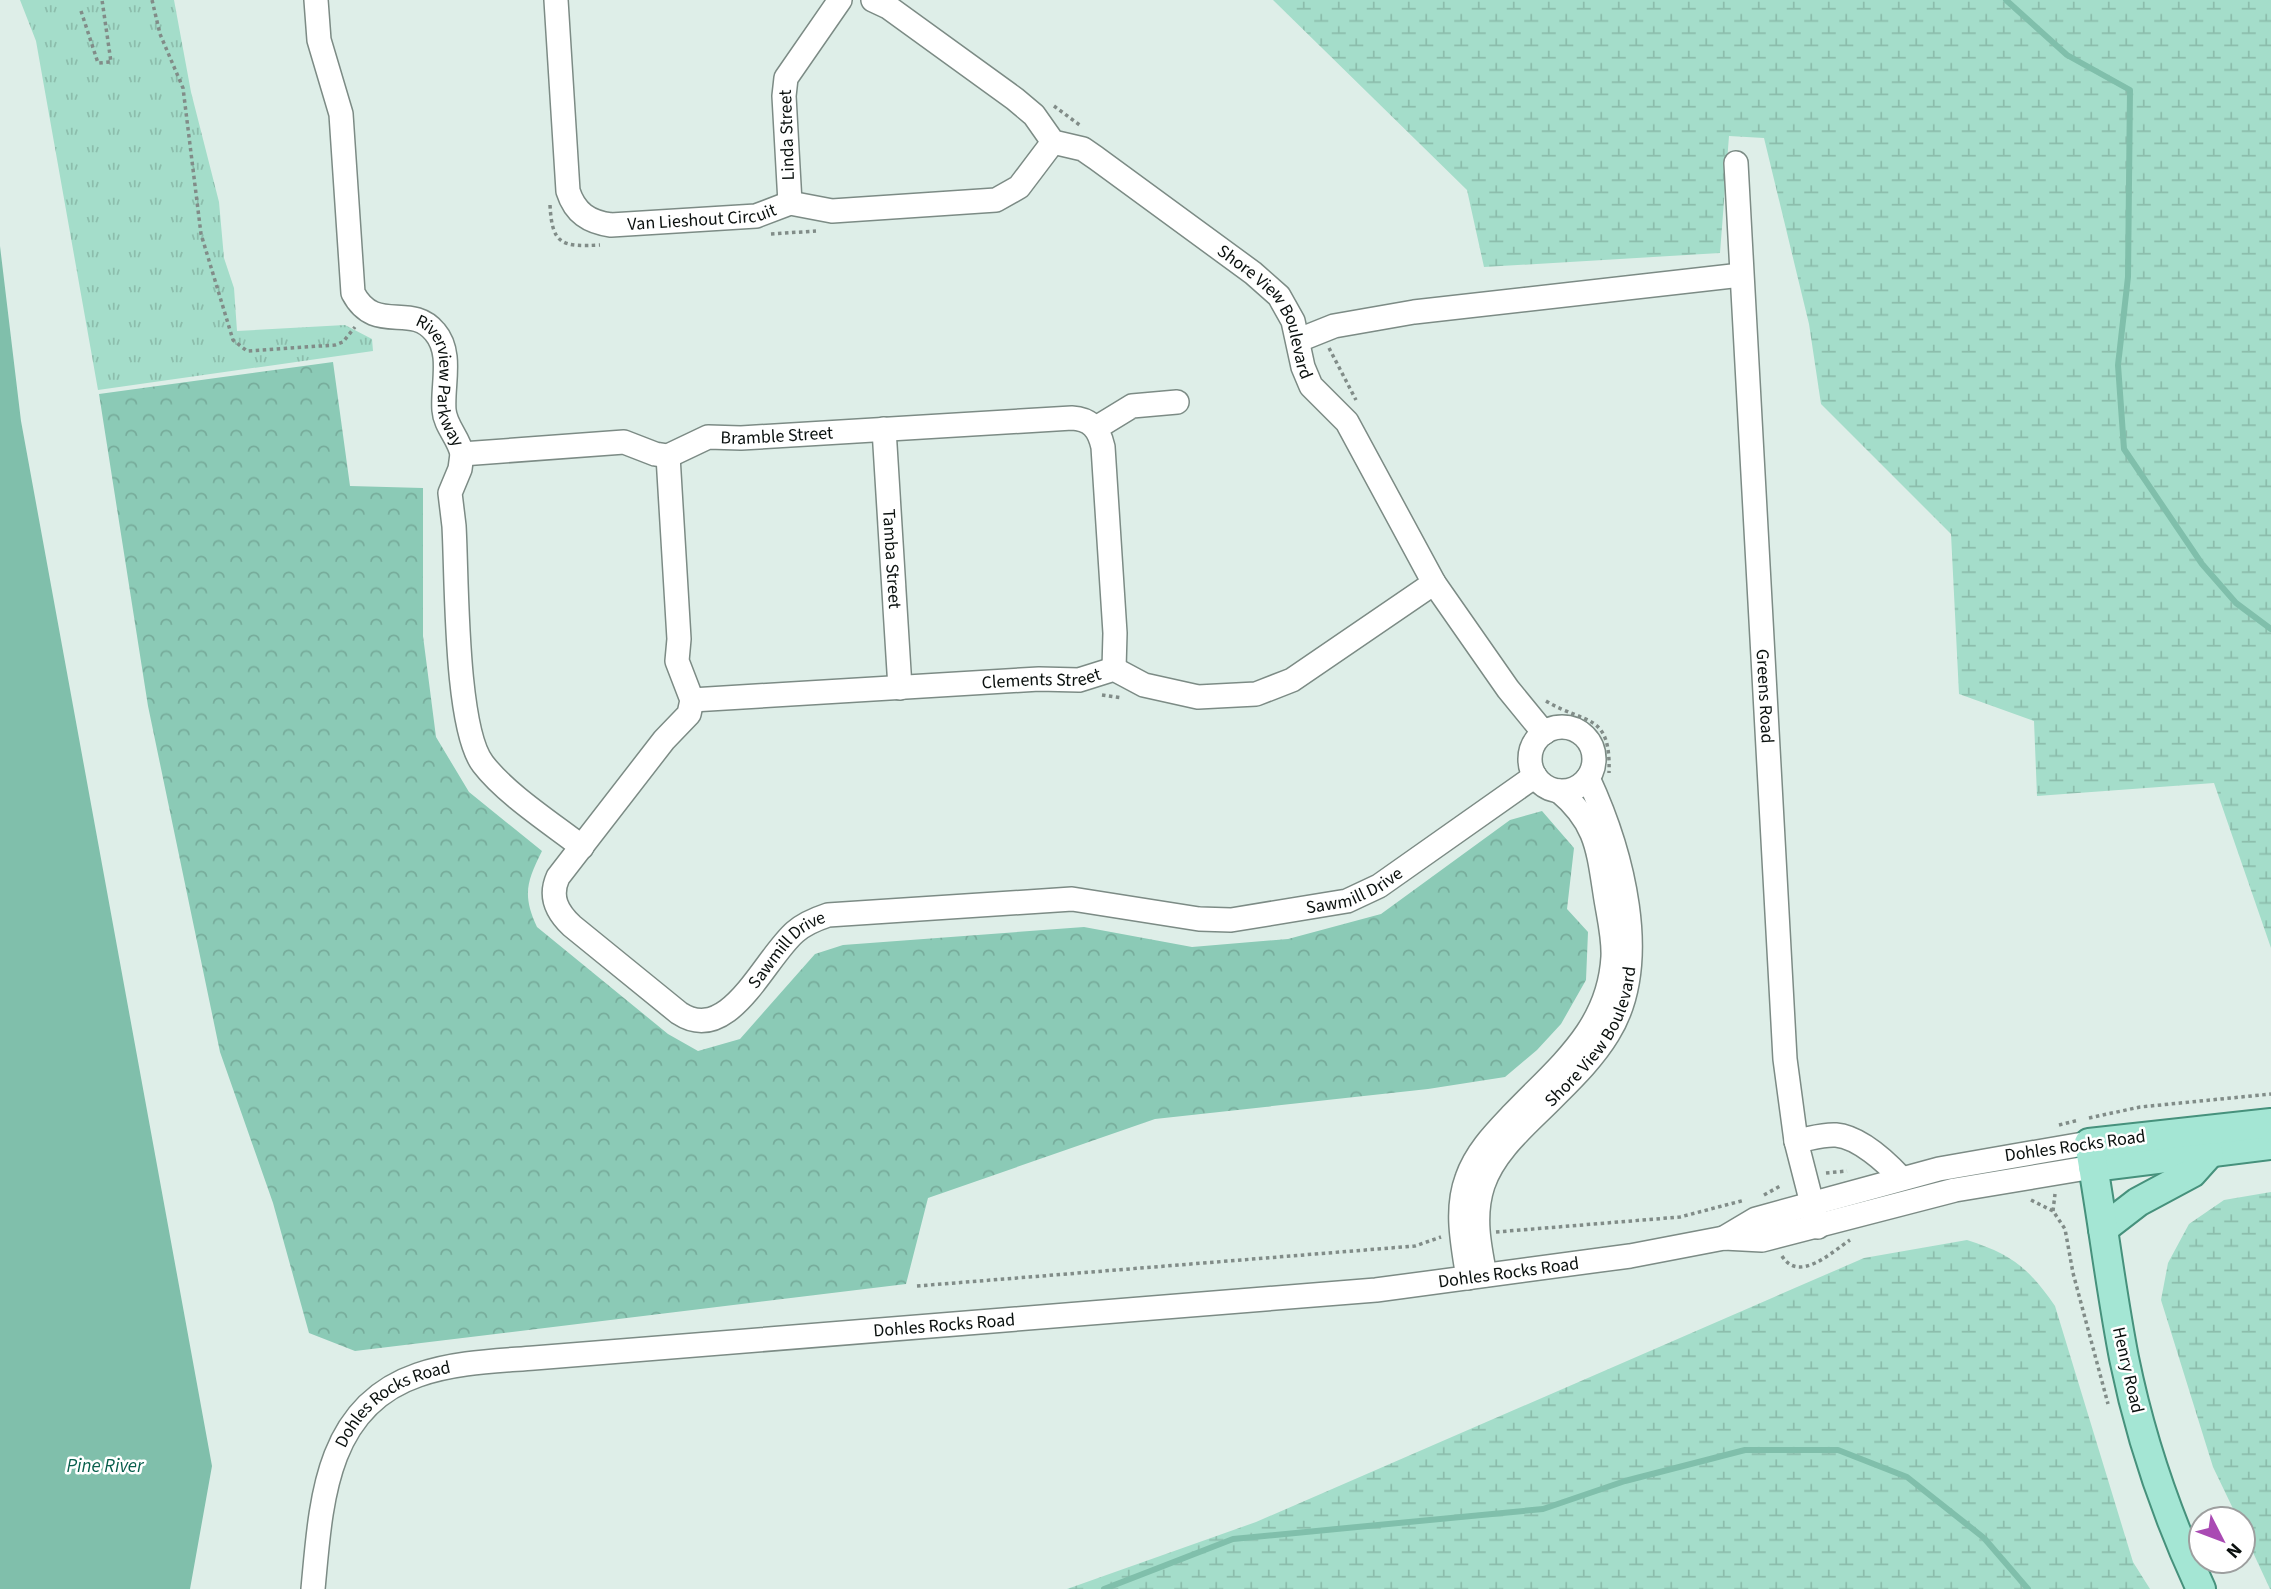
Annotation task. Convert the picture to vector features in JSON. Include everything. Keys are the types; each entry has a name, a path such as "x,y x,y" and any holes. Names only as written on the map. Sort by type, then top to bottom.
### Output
{"main road":[{"name":"Dohles Rocks Road","path":"2091,1155 2271,1123"},
{"name":"Dohles Rocks Road","path":"2091,1155 2209,1154 2271,1146"},
{"path":"2103,1229 2138,1202 2192,1173 2209,1154"},
{"name":"Henry Road","path":"2091,1155 2117,1319 2135,1402 2158,1481 2201,1589"}],"street":[{"name":"Riverview Parkway","path":"316,0 320,40 341,114 353,292 362,306 378,317 417,319 436,333 444,354 444,414 462,454 449,500 454,526 465,710 470,743 489,771 582,847"},
{"name":"Van Lieshout Circuit","path":"556,0 566,177 571,200 580,213 595,223 620,225 756,216 790,203 832,211 1003,199 1019,187 1053,142"},
{"name":"Linda Street","path":"790,203 784,96 786,78 840,0"},
{"path":"873,0 888,7 1015,99 1034,115 1053,142"},
{"name":"Shore View Boulevard","path":"1053,142 1083,149 1093,156 1253,273 1287,307 1299,340 1308,379 1315,391 1346,422 1434,583 1508,689 1544,733"},
{"name":"Greens Road","path":"1736,163 1785,1059 1796,1142 1818,1227"},
{"path":"1299,340 1334,326 1414,312 1741,275"},
{"path":"1114,669 1115,634 1103,447 1096,428 1132,406 1177,402"},
{"name":"Bramble Street","path":"668,456 708,437 741,438 1072,418 1087,420 1096,428"},
{"name":"Tamba Street","path":"884,429 900,688"},
{"path":"462,454 624,442 668,456 679,639 677,656 692,700"},
{"name":"Clements Street","path":"692,700 1039,679 1070,680 1114,669 1144,685 1198,697 1256,694 1292,680 1434,583"},
{"name":"Sawmill Drive","path":"692,700 685,720 664,740 556,883 554,899 559,913 679,1013 704,1023 729,1010 795,932 828,915 1072,899 1199,919 1231,920 1347,901 1379,886 1535,776"},
{"path":"1562,727 1581,733 1588,740 1599,779 1559,791 1542,783 1535,776 1532,748 1544,733 1562,727"},
{"name":"Shore View Boulevard","path":"1476,1276 1477,1217 1487,1174 1504,1149 1590,1060 1612,1026 1627,986 1631,954 1618,859 1599,779"},
{"name":"Shore View Boulevard","path":"1476,1276 1460,1216 1462,1195 1472,1165 1493,1136 1584,1039 1604,1007 1609,989 1613,954 1597,845 1583,815 1559,791"},
{"path":"1796,1142 1827,1135 1845,1137 1884,1162 1901,1178"},
{"name":"Dohles Rocks Road","path":"1724,1238 1756,1219 1901,1178 1982,1160 2091,1155"},
{"name":"Dohles Rocks Road","path":"313,1589 328,1477 348,1428 382,1392 419,1375 496,1361 1288,1299 1630,1256 1724,1238 1762,1240 2091,1155"}],"path":[{"path":"80,12 98,63 111,62 102,0"},
{"path":"152,0 160,34 183,88 201,234 233,340 247,351 335,345 344,342 356,325"},
{"path":"549,194 551,227 560,241 570,246 611,244"},
{"path":"762,234 830,230"},
{"path":"351,321 362,330"},
{"path":"1092,696 1131,700"},
{"path":"1539,696 1586,717 1601,731 1609,748 1599,779"},
{"path":"2056,1126 2140,1107 2271,1094"},
{"path":"1487,1232 1680,1217 1764,1194"},
{"path":"2021,1199 2053,1211 2055,1194"},
{"path":"917,1286 1415,1246 1446,1236"},
{"path":"1778,1247 1786,1262 1803,1266 1829,1257 1857,1237"}],"green space":[{"path":"20,0 174,0 191,92 219,202 224,258 234,288 237,331 345,325 372,339 373,351 98,390 36,41"},
{"path":"1273,0 2271,0 2271,948 2214,783 2037,796 2034,721 1959,694 1951,534 1821,404 1809,324 1764,138 1729,136 1720,253 1484,267 1467,190"},
{"path":"333,362 350,486 423,488 423,636 436,737 469,792 542,851 528,888 529,906 537,927 668,1034 698,1051 740,1039 815,954 843,945 1084,927 1192,947 1288,939 1381,914 1510,820 1542,811 1574,848 1567,909 1588,932 1586,980 1561,1024 1537,1050 1505,1077 1428,1089 1155,1119 928,1198 906,1284 355,1351 309,1333 273,1203 220,1052 148,706 99,394"},
{"path":"2271,1192 2271,1589 2257,1561 2257,1505 2231,1505 2213,1467 2161,1300 2168,1263 2189,1224 2224,1200"},
{"path":"1967,1240 1996,1251 2018,1264 2055,1306 2133,1562 2150,1589 1067,1589 1256,1522 1864,1258"}],"water":[{"name":"Pine River","path":"0,246 21,421 212,1466 190,1589 0,1589"}],"waterway":[{"path":"2006,0 2067,55 2130,90 2128,277 2118,365 2124,449 2202,564 2236,603 2271,629"},
{"path":"1104,1589 1233,1539 1543,1509 1625,1481 1745,1450 1838,1450 1907,1477 1984,1538 2028,1589"}]}
